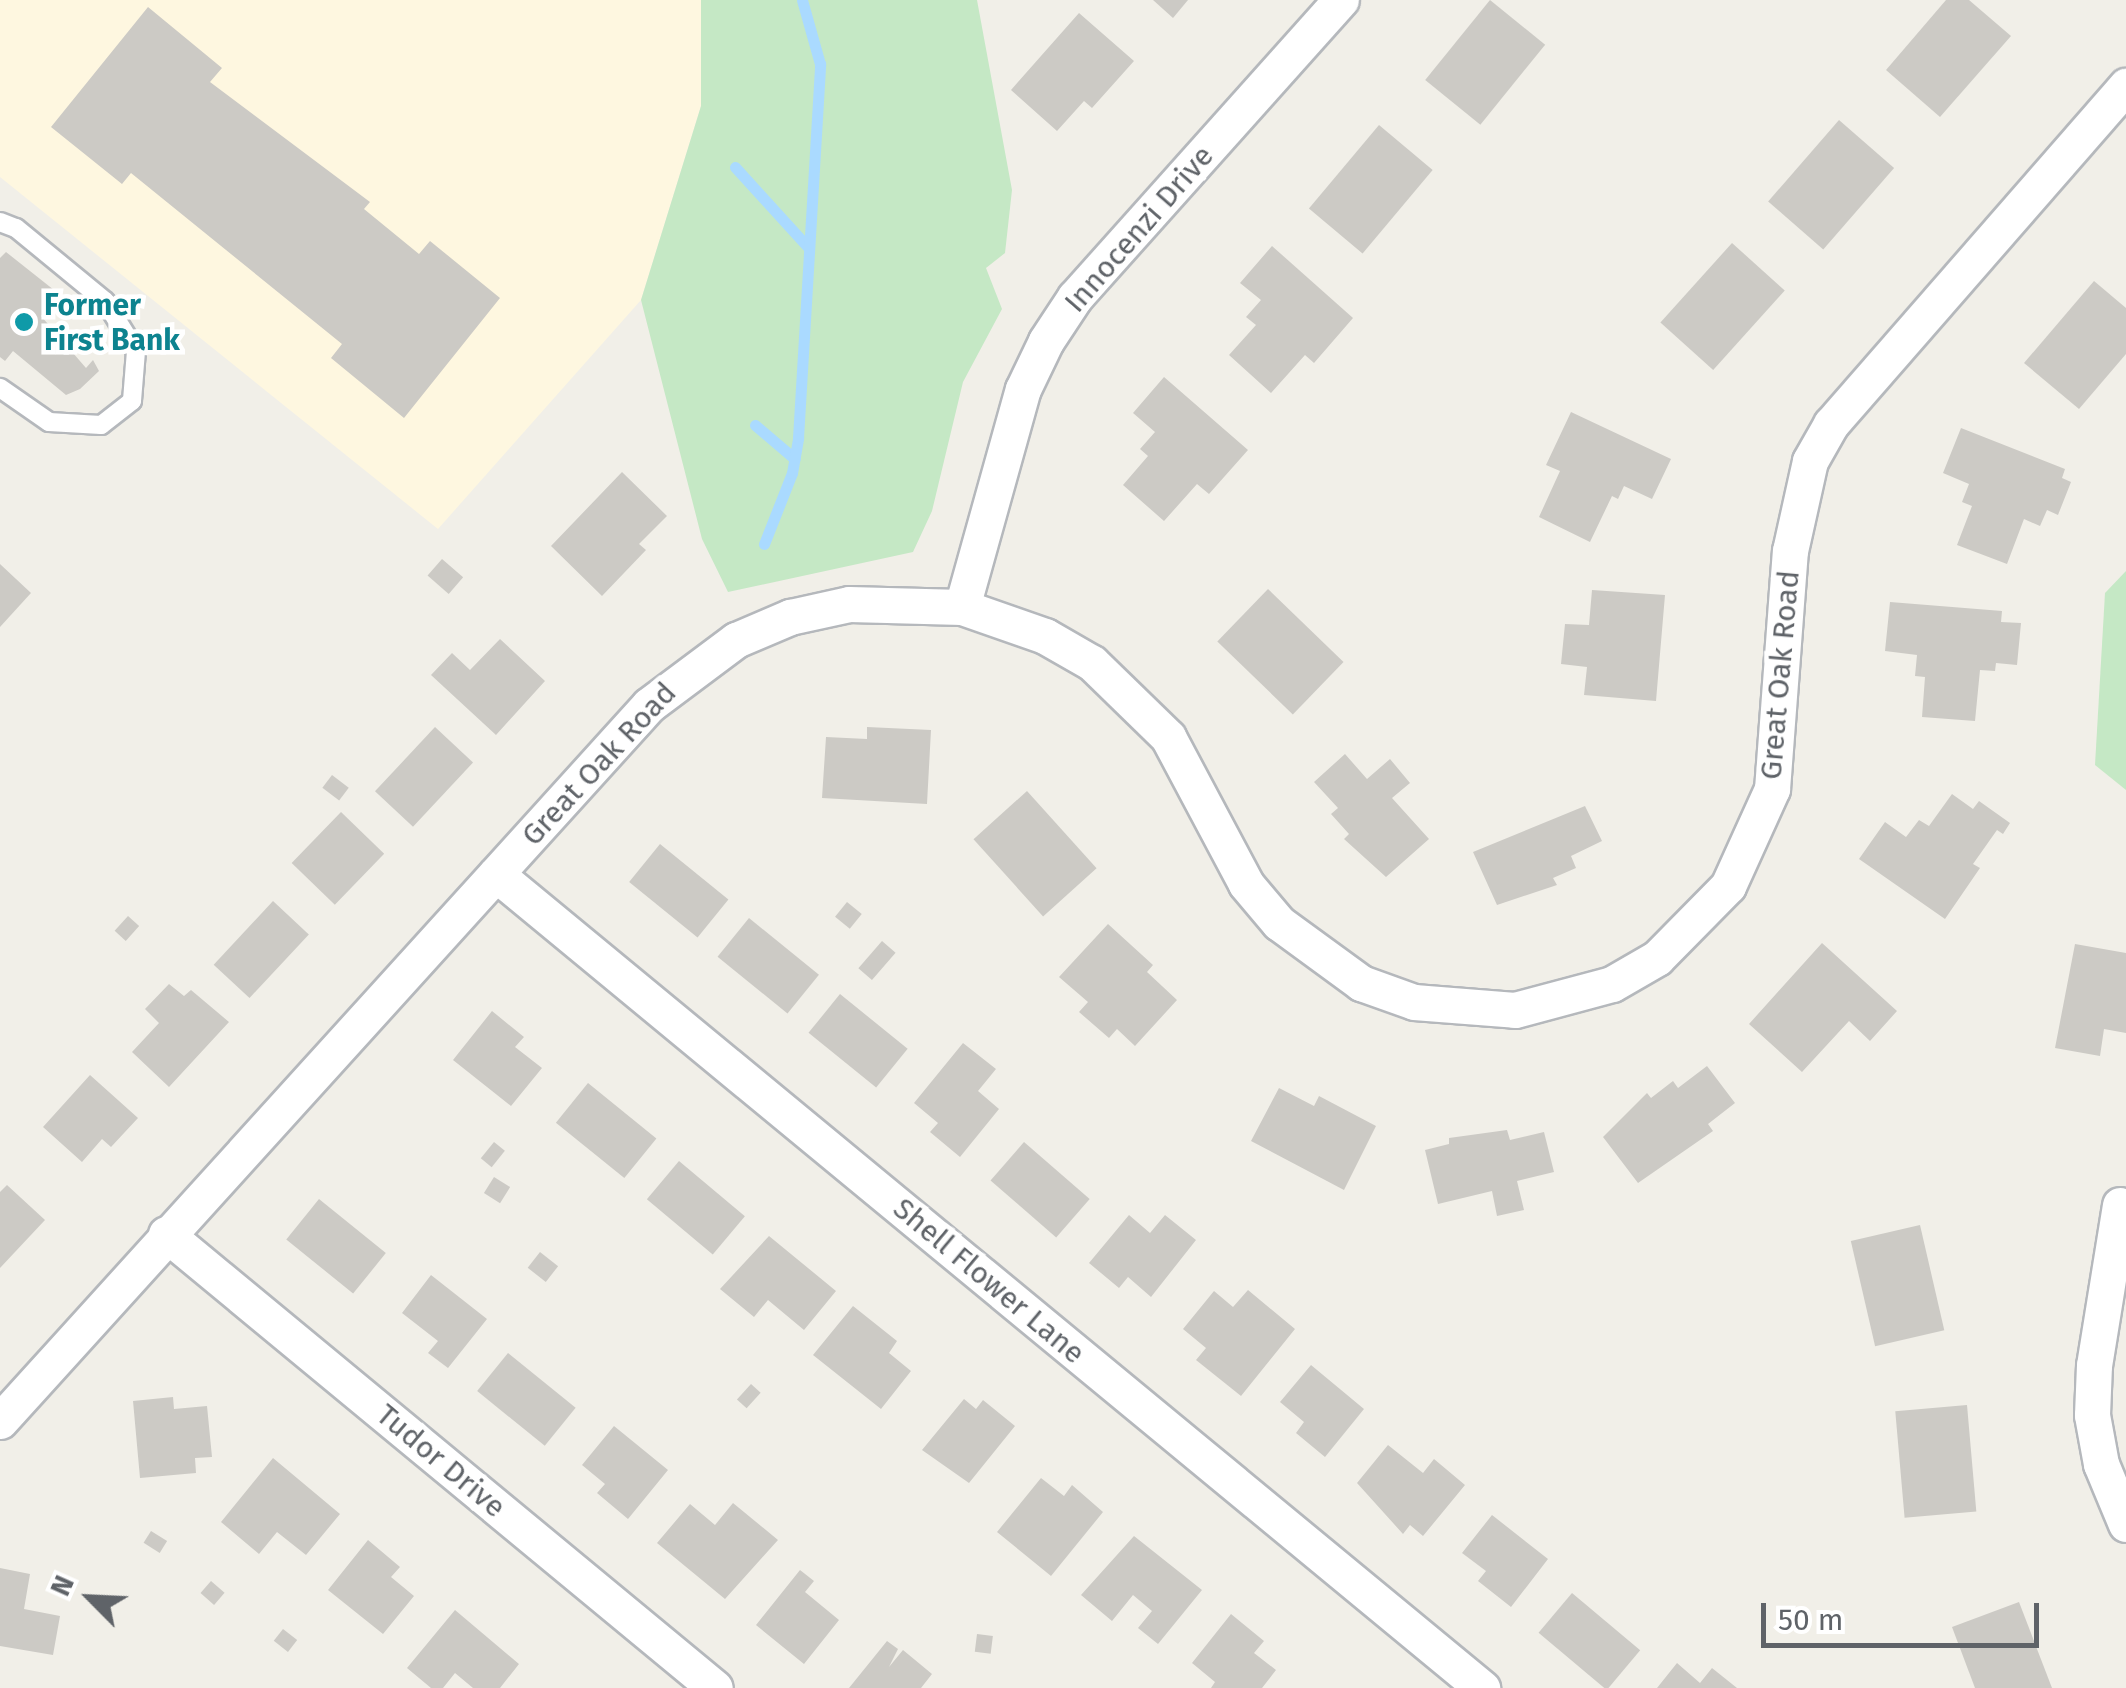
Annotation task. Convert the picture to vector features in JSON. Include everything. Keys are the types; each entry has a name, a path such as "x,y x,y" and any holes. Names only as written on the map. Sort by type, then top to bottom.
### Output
{"street":[{"name":"Innocenzi Drive","path":"962,607 1023,389 1046,341 1075,297 1340,0"},
{"name":"Great Oak Road","path":"0,1421 650,705 736,640 790,617 849,604 962,607 1046,636 1133,697 1200,788 1246,884 1317,956 1361,983 1414,1002 1498,1010 1565,1001 1612,984 1695,925 1753,842 1772,789 1796,501 1831,424 2126,86"},
{"name":"Shell Flower Lane","path":"496,874 1482,1688"},
{"path":"2120,1205 2094,1365 2092,1415 2101,1464 2126,1524"},
{"name":"Tudor Drive","path":"166,1234 715,1688"}],"lane":[{"path":"0,222 16,228 105,302 136,352 136,382 132,401 115,420 77,428 28,413 0,388"}],"shaded area":[{"path":"0,0 701,0 701,106 641,300 438,529 0,177"}],"green space":[{"path":"701,0 977,0 1012,190 1005,253 986,268 1002,309 963,382 932,511 913,552 728,592 702,539 641,300 701,106"},
{"path":"2126,571 2126,790 2095,765 2105,593"}],"building":[{"path":"1153,0 1188,0 1173,18"},
{"path":"1490,0 1545,45 1480,125 1425,80"},
{"path":"1946,0 1969,0 2011,36 1940,117 1886,70"},
{"path":"148,7 222,68 210,82 370,202 364,209 419,254 430,241 500,298 404,418 331,358 342,344 131,173 122,184 51,127"},
{"path":"1079,13 1134,61 1092,108 1084,101 1057,131 1011,90"},
{"path":"1839,120 1894,168 1823,249 1768,202"},
{"path":"1379,125 1433,170 1363,253 1309,208"},
{"path":"1732,243 1785,291 1713,370 1660,323"},
{"path":"1272,246 1353,318 1314,363 1305,355 1271,393 1229,355 1256,325 1246,317 1261,300 1240,283"},
{"name":"Former First Bank","path":"6,252 59,294 41,316 86,368 93,360 99,371 80,389 66,395 13,351 5,361 0,357 0,258"},
{"path":"2094,281 2126,308 2126,354 2079,409 2024,363"},
{"path":"1164,377 1248,450 1209,494 1197,484 1164,521 1123,485 1148,456 1140,449 1155,432 1133,413"},
{"path":"1571,412 1671,459 1652,499 1624,486 1618,499 1612,496 1590,542 1539,517 1560,471 1546,465"},
{"path":"1961,428 2065,469 2062,478 2071,482 2058,515 2047,510 2040,526 2024,519 2007,564 1957,545 1972,506 1962,502 1969,484 1943,473"},
{"path":"622,472 667,516 639,544 646,550 602,596 551,546"},
{"path":"442,559 463,577 449,594 428,576"},
{"path":"0,564 31,593 0,627"},
{"path":"1268,589 1344,662 1293,714 1217,642"},
{"path":"1592,590 1665,595 1656,701 1584,695 1587,667 1561,664 1565,624 1589,625"},
{"path":"1890,602 2002,611 2001,622 2021,623 2017,665 1996,663 1995,671 1980,670 1975,721 1922,717 1925,677 1915,676 1917,655 1885,651"},
{"path":"500,639 545,681 496,735 431,675 452,653 470,670"},
{"path":"435,727 473,762 413,827 375,791"},
{"path":"867,727 931,730 927,804 822,798 826,737 867,739"},
{"path":"1345,754 1367,779 1390,759 1410,783 1392,798 1429,839 1386,877 1344,839 1349,834 1331,814 1338,808 1314,782"},
{"path":"332,775 349,788 339,800 322,788"},
{"path":"1027,791 1097,868 1043,916 973,839"},
{"path":"1952,794 1973,809 1979,801 2010,823 2003,834 1997,830 1973,864 1980,868 1945,919 1859,859 1885,822 1906,837 1919,820 1929,826"},
{"path":"1585,806 1602,841 1571,856 1576,868 1553,878 1557,885 1497,905 1473,852"},
{"path":"341,812 384,854 335,905 292,863"},
{"path":"660,844 728,899 698,937 629,882"},
{"path":"273,901 309,934 250,998 214,965"},
{"path":"847,902 862,914 850,929 835,917"},
{"path":"128,916 139,926 126,941 115,931"},
{"path":"749,918 819,975 787,1013 718,957"},
{"path":"1108,924 1153,965 1147,972 1177,1000 1135,1046 1117,1029 1109,1038 1079,1012 1088,1002 1059,977"},
{"path":"882,941 896,953 872,980 858,968"},
{"path":"1822,943 1897,1011 1870,1041 1849,1021 1802,1072 1749,1024"},
{"path":"2075,944 2126,953 2126,1033 2104,1029 2100,1056 2055,1048"},
{"path":"169,984 184,996 191,990 229,1022 169,1087 132,1052 159,1023 145,1009"},
{"path":"840,994 908,1049 876,1088 809,1033"},
{"path":"492,1011 524,1037 515,1047 542,1068 511,1106 453,1060"},
{"path":"963,1043 996,1069 978,1091 999,1109 960,1157 930,1132 938,1123 914,1103"},
{"path":"1707,1066 1735,1103 1708,1124 1713,1131 1638,1183 1603,1137 1647,1093 1651,1098 1673,1081 1678,1088"},
{"path":"90,1075 138,1118 111,1147 102,1139 82,1162 43,1127"},
{"path":"588,1083 656,1138 624,1178 556,1123"},
{"path":"1279,1088 1314,1106 1319,1096 1376,1126 1344,1190 1251,1141"},
{"path":"1507,1130 1510,1140 1544,1132 1554,1172 1517,1181 1524,1210 1497,1216 1492,1191 1438,1204 1425,1150 1449,1144 1449,1138"},
{"path":"494,1142 505,1151 492,1167 481,1158"},
{"path":"1024,1142 1090,1199 1056,1238 991,1180"},
{"path":"679,1161 745,1216 713,1255 647,1199"},
{"path":"494,1177 510,1187 500,1203 484,1193"},
{"path":"7,1185 45,1220 0,1268 0,1192"},
{"path":"319,1199 386,1253 353,1294 286,1239"},
{"path":"1129,1215 1150,1233 1165,1215 1196,1240 1151,1297 1128,1277 1119,1288 1089,1263"},
{"path":"1920,1225 1944,1330 1875,1346 1851,1241"},
{"path":"769,1236 836,1291 804,1330 768,1300 754,1317 720,1289"},
{"path":"540,1252 558,1266 546,1282 528,1268"},
{"path":"431,1275 487,1319 448,1368 428,1353 438,1341 402,1313"},
{"path":"1248,1290 1295,1329 1241,1396 1196,1360 1206,1348 1183,1329 1214,1291 1233,1307"},
{"path":"853,1306 897,1341 889,1353 911,1371 881,1409 813,1355"},
{"path":"508,1353 576,1408 545,1446 477,1391"},
{"path":"1311,1365 1364,1409 1325,1457 1296,1433 1304,1422 1280,1402"},
{"path":"751,1384 761,1393 747,1408 737,1400"},
{"path":"173,1397 174,1409 207,1406 212,1457 195,1458 196,1473 140,1478 133,1401"},
{"path":"964,1399 976,1409 983,1400 1015,1426 969,1483 922,1450"},
{"path":"1967,1405 1976,1512 1905,1518 1895,1411"},
{"path":"614,1426 668,1470 628,1519 597,1493 605,1484 582,1465"},
{"path":"1388,1445 1423,1473 1434,1459 1465,1485 1423,1536 1410,1525 1403,1534 1357,1483"},
{"path":"273,1458 340,1514 306,1555 277,1532 259,1554 221,1522"},
{"path":"1041,1478 1064,1496 1072,1485 1103,1512 1051,1576 997,1532"},
{"path":"733,1503 778,1540 725,1599 657,1543 690,1504 715,1525"},
{"path":"1492,1515 1548,1559 1511,1607 1478,1581 1486,1571 1462,1553"},
{"path":"151,1531 167,1541 160,1553 144,1543"},
{"path":"1134,1536 1202,1590 1158,1644 1138,1628 1152,1611 1133,1595 1112,1621 1081,1595"},
{"path":"368,1540 400,1567 391,1577 414,1596 383,1634 328,1590"},
{"path":"0,1568 30,1574 24,1609 60,1616 53,1655 0,1646"},
{"path":"800,1570 814,1581 805,1592 839,1620 804,1664 756,1625"},
{"path":"211,1581 225,1593 214,1605 201,1593"},
{"path":"1572,1593 1640,1650 1608,1688 1604,1688 1539,1633"},
{"path":"2019,1602 2052,1688 1975,1688 1952,1627"},
{"path":"455,1610 519,1664 500,1688 473,1688 455,1673 443,1688 431,1688 407,1668"},
{"path":"1231,1614 1264,1641 1254,1653 1276,1670 1262,1688 1211,1688 1215,1682 1192,1663"},
{"path":"283,1629 297,1640 288,1652 274,1641"},
{"path":"977,1634 993,1636 991,1654 975,1652"},
{"path":"887,1641 898,1649 889,1667 903,1650 932,1674 921,1688 849,1688"},
{"path":"1677,1663 1700,1683 1712,1668 1737,1688 1657,1688"}],"waterway":[{"path":"764,544 792,473 798,438 820,64 802,0"},
{"path":"735,167 807,246"},
{"path":"755,425 795,459"}],"place":[{"name":"Former First Bank","path":"24,322"}]}
